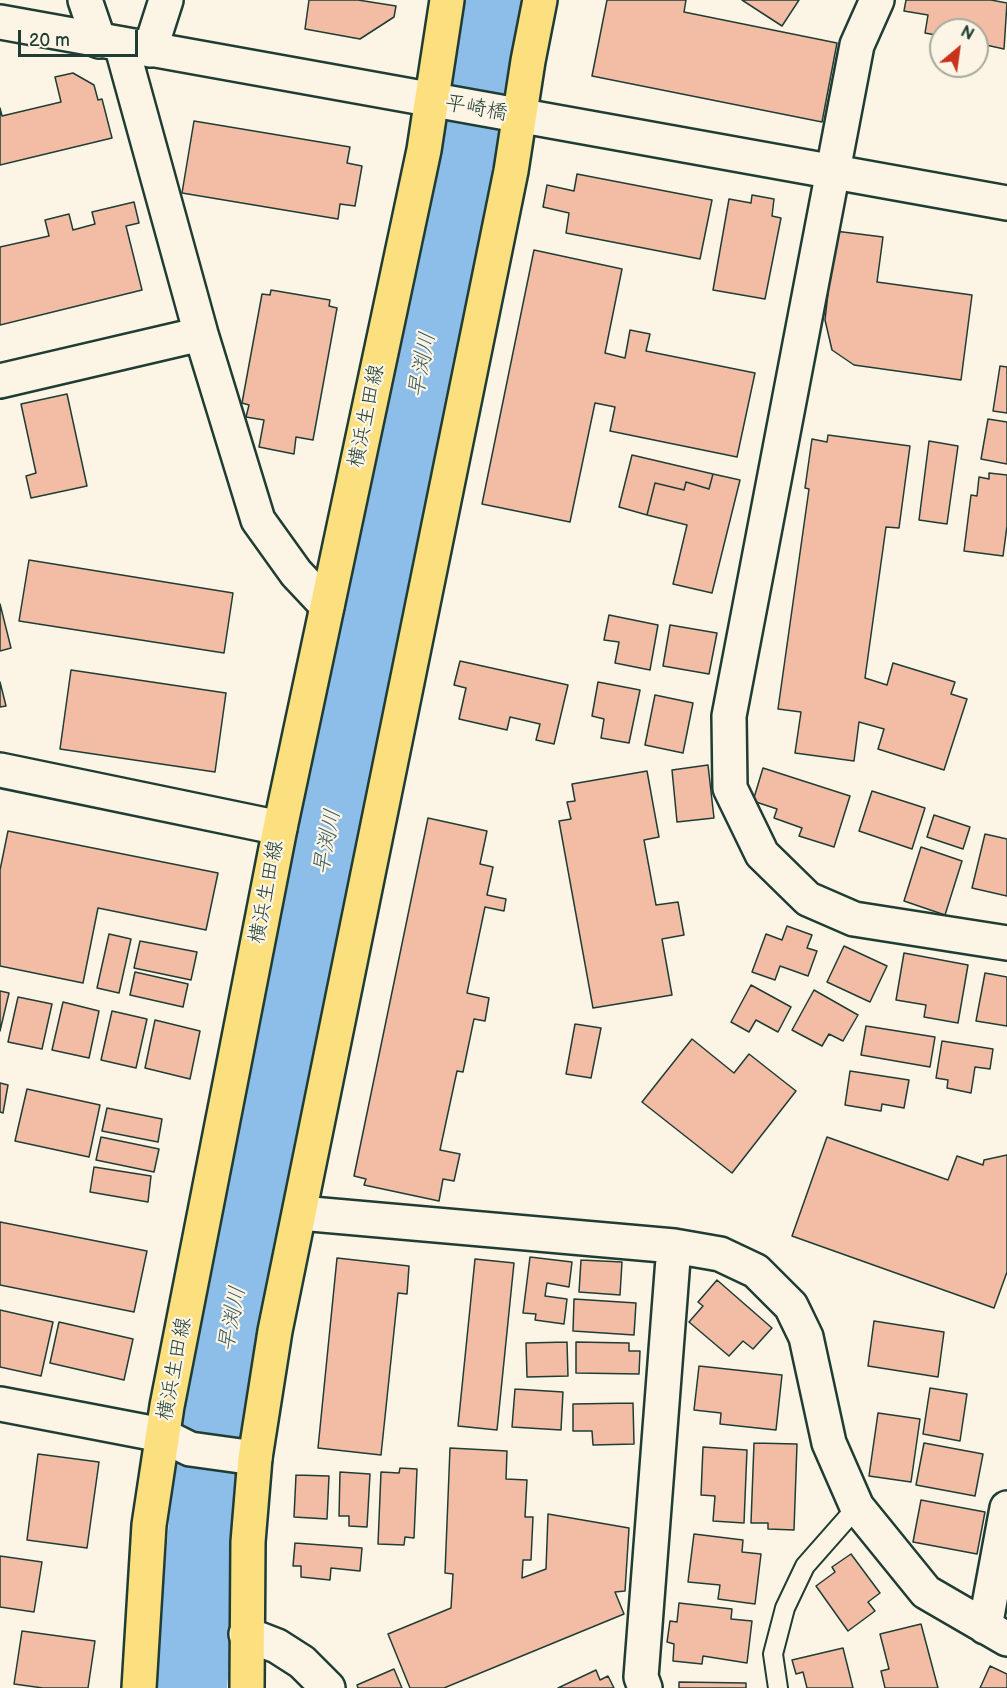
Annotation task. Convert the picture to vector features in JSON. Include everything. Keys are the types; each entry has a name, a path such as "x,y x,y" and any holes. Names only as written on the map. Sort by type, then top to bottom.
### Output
{"main road":[{"name":"横浜生田線","path":"139,1688 149,1525 176,1442 280,828 424,150 447,0"},
{"path":"247,1688 248,1542 241,1456 275,1331 300,1213 511,171 540,0"}],"street":[{"path":"85,0 123,45 201,334 258,520 296,573 327,606"},
{"path":"123,45 166,0"},
{"path":"877,0 857,45 729,716 730,788 762,854 808,899 854,919 1007,943"},
{"name":"平崎橋","path":"0,22 1007,203"},
{"path":"0,381 201,334"},
{"path":"0,770 280,828"},
{"path":"300,1213 674,1246 720,1254 756,1272 791,1306 806,1337 829,1443 857,1507 926,1592 996,1633 1007,1508"},
{"path":"645,1688 641,1677 674,1246"},
{"path":"0,1404 241,1456"},
{"path":"246,1634 277,1646 302,1662 328,1688"}],"lane":[{"path":"778,1688 773,1654 785,1608 805,1566 857,1507"}],"building":[{"path":"309,0 358,0 396,6 394,17 360,39 305,29"},
{"path":"607,0 686,0 684,12 837,43 822,122 592,76"},
{"path":"742,0 799,0 782,26"},
{"path":"906,0 991,0 1007,3 1004,49 989,46 989,18 929,18 929,34 925,33 928,15 904,11"},
{"path":"73,73 94,85 98,100 102,99 112,138 0,165 0,108 2,116 61,102 55,77"},
{"path":"194,121 350,147 347,163 362,166 355,206 340,204 338,219 182,193"},
{"path":"577,174 712,200 700,259 566,233 569,213 543,207 547,185 574,191"},
{"path":"752,195 774,199 772,216 781,218 765,299 713,290 729,199 751,203"},
{"path":"134,202 139,223 126,226 142,290 0,325 0,247 49,236 45,220 69,214 73,230 95,224 92,212"},
{"path":"835,231 883,237 877,282 972,295 961,380 854,365 832,350 825,320"},
{"path":"534,250 622,269 605,353 625,358 630,330 650,334 646,351 755,373 737,457 610,431 615,407 595,403 570,522 482,504"},
{"path":"271,290 330,300 329,306 337,308 313,440 296,437 294,454 259,447 264,420 246,417 249,405 242,403 262,294 270,295"},
{"path":"1000,366 1007,367 1007,413 993,411"},
{"path":"67,394 87,486 31,498 26,476 36,473 21,404"},
{"path":"988,419 1007,422 1007,464 981,459"},
{"path":"828,435 910,446 899,528 886,527 865,678 887,685 893,663 955,682 951,694 967,699 944,770 878,749 884,729 859,722 854,761 795,753 801,712 778,709 809,489 805,488 812,439 827,442"},
{"path":"929,441 958,446 947,524 919,520"},
{"path":"632,455 713,474 709,489 686,482 684,490 655,483 647,515 619,507"},
{"path":"989,473 1007,475 1007,526 1003,556 964,551 971,495 977,496 979,477 989,479"},
{"path":"713,474 740,480 712,593 673,584 687,525 647,515 655,483 684,490 686,482 709,489"},
{"path":"29,560 233,593 224,653 19,621"},
{"path":"0,604 11,648 0,651"},
{"path":"609,615 658,625 650,670 615,663 619,642 604,640"},
{"path":"670,625 717,633 709,674 663,666"},
{"path":"460,661 568,685 554,744 536,740 540,724 510,717 507,730 459,719 466,688 454,685"},
{"path":"71,670 226,693 215,772 60,749"},
{"path":"0,682 6,706 0,707"},
{"path":"598,682 640,690 629,743 601,738 604,719 592,716"},
{"path":"655,695 693,703 683,753 645,745"},
{"path":"708,765 714,818 677,822 672,770"},
{"path":"763,768 850,796 834,847 799,836 802,828 774,818 777,809 753,801"},
{"path":"647,771 659,837 644,840 656,905 678,902 684,935 662,939 672,995 593,1008 559,821 571,819 567,802 575,801 572,784"},
{"path":"872,791 925,808 912,849 859,831"},
{"path":"934,815 970,827 963,849 927,837"},
{"path":"428,818 487,831 480,864 493,867 487,895 506,899 504,911 485,907 467,993 489,998 485,1021 474,1019 463,1072 457,1071 440,1150 460,1154 454,1181 443,1179 439,1201 364,1185 366,1179 354,1176"},
{"path":"8,831 218,873 206,930 98,908 83,983 0,966 0,870"},
{"path":"985,834 1007,839 1007,896 972,888"},
{"path":"921,847 962,861 945,915 904,901"},
{"path":"787,926 812,935 807,948 817,951 808,976 780,966 775,980 752,972 766,934 782,940"},
{"path":"109,934 131,939 119,993 97,988"},
{"path":"140,941 197,952 191,980 134,968"},
{"path":"844,946 887,966 870,1002 827,982"},
{"path":"904,953 968,965 958,1023 924,1017 926,1005 896,1000"},
{"path":"135,972 188,984 183,1007 130,995"},
{"path":"985,973 1007,977 1007,1026 976,1021"},
{"path":"751,985 791,1007 778,1032 756,1020 749,1032 731,1022"},
{"path":"814,990 858,1015 843,1041 829,1034 822,1046 792,1030"},
{"path":"0,991 9,993 0,1031"},
{"path":"18,997 52,1004 42,1049 8,1042"},
{"path":"63,1002 99,1011 89,1058 52,1050"},
{"path":"112,1011 147,1019 136,1068 101,1060"},
{"path":"155,1020 200,1031 190,1079 145,1068"},
{"path":"575,1024 601,1028 591,1078 566,1074"},
{"path":"866,1026 935,1037 930,1067 861,1055"},
{"path":"692,1039 734,1073 749,1054 796,1091 732,1173 642,1102"},
{"path":"942,1041 993,1049 990,1069 975,1067 971,1093 947,1088 948,1080 936,1078"},
{"path":"850,1071 909,1080 904,1108 882,1104 881,1111 845,1105"},
{"path":"0,1083 8,1085 3,1113 0,1112"},
{"path":"27,1089 100,1105 89,1157 15,1141"},
{"path":"107,1108 162,1119 158,1142 102,1131"},
{"path":"101,1137 159,1149 154,1172 96,1160"},
{"path":"827,1137 948,1180 957,1156 983,1165 984,1160 1007,1155 1007,1272 994,1308 792,1236"},
{"path":"94,1167 151,1176 148,1202 90,1192"},
{"path":"0,1222 147,1251 134,1312 0,1285"},
{"path":"530,1257 572,1262 569,1287 547,1283 545,1296 567,1299 564,1324 535,1320 536,1314 523,1313"},
{"path":"337,1258 409,1266 407,1294 398,1293 381,1455 318,1448"},
{"path":"475,1259 514,1263 497,1430 458,1426"},
{"path":"581,1260 622,1262 620,1295 579,1292"},
{"path":"717,1280 772,1328 753,1349 743,1341 729,1356 689,1322 703,1306 698,1302"},
{"path":"574,1299 636,1303 634,1335 573,1331"},
{"path":"0,1310 53,1322 41,1376 0,1367"},
{"path":"874,1321 944,1332 938,1377 868,1366"},
{"path":"59,1322 133,1339 124,1380 50,1363"},
{"path":"567,1342 568,1376 527,1377 526,1343"},
{"path":"576,1342 629,1343 629,1351 640,1351 639,1374 576,1373"},
{"path":"699,1366 782,1375 776,1430 720,1424 721,1413 694,1410"},
{"path":"930,1388 967,1394 960,1441 923,1434"},
{"path":"515,1389 563,1392 561,1430 512,1427"},
{"path":"633,1403 634,1444 593,1445 592,1431 573,1431 573,1404"},
{"path":"878,1413 920,1419 911,1482 869,1476"},
{"path":"754,1443 797,1444 794,1530 768,1529 768,1523 751,1523"},
{"path":"924,1443 983,1454 975,1496 916,1485"},
{"path":"703,1447 747,1450 744,1523 713,1521 715,1496 701,1495"},
{"path":"450,1448 507,1451 506,1479 527,1480 525,1517 533,1517 531,1560 523,1560 522,1578 546,1569 548,1514 629,1528 625,1591 615,1592 624,1614 444,1688 410,1688 388,1634 451,1608 453,1574 445,1573"},
{"path":"38,1454 99,1462 87,1548 27,1540"},
{"path":"400,1468 417,1469 414,1538 405,1537 404,1545 378,1544 381,1472 399,1473"},
{"path":"340,1472 370,1474 367,1527 349,1526 349,1516 339,1516"},
{"path":"296,1475 329,1476 327,1519 294,1517"},
{"path":"921,1500 985,1512 977,1554 913,1542"},
{"path":"694,1534 743,1540 742,1552 761,1554 755,1604 718,1599 720,1585 688,1582"},
{"path":"295,1543 362,1548 360,1571 331,1568 330,1580 301,1577 301,1566 293,1566"},
{"path":"851,1554 880,1593 868,1602 875,1611 848,1631 816,1586 835,1572 832,1567"},
{"path":"0,1556 42,1562 34,1612 0,1607"},
{"path":"679,1603 732,1609 731,1619 752,1621 747,1663 703,1656 702,1664 673,1661 674,1644 667,1642 670,1621 677,1622"},
{"path":"921,1624 938,1688 885,1688 881,1671 889,1669 880,1634"},
{"path":"22,1631 95,1641 88,1688 43,1688 14,1684"},
{"path":"843,1648 853,1688 807,1688 803,1672 796,1674 792,1660"},
{"path":"990,1666 1007,1674 1007,1688 980,1688"},
{"path":"394,1669 402,1688 358,1688 357,1685"},
{"path":"596,1670 600,1680 608,1676 614,1688 558,1688"},
{"path":"679,1682 746,1683 746,1688 679,1688"}],"waterway":[{"name":"早渕川","path":"191,1688 214,1414 382,582 495,0"}]}
